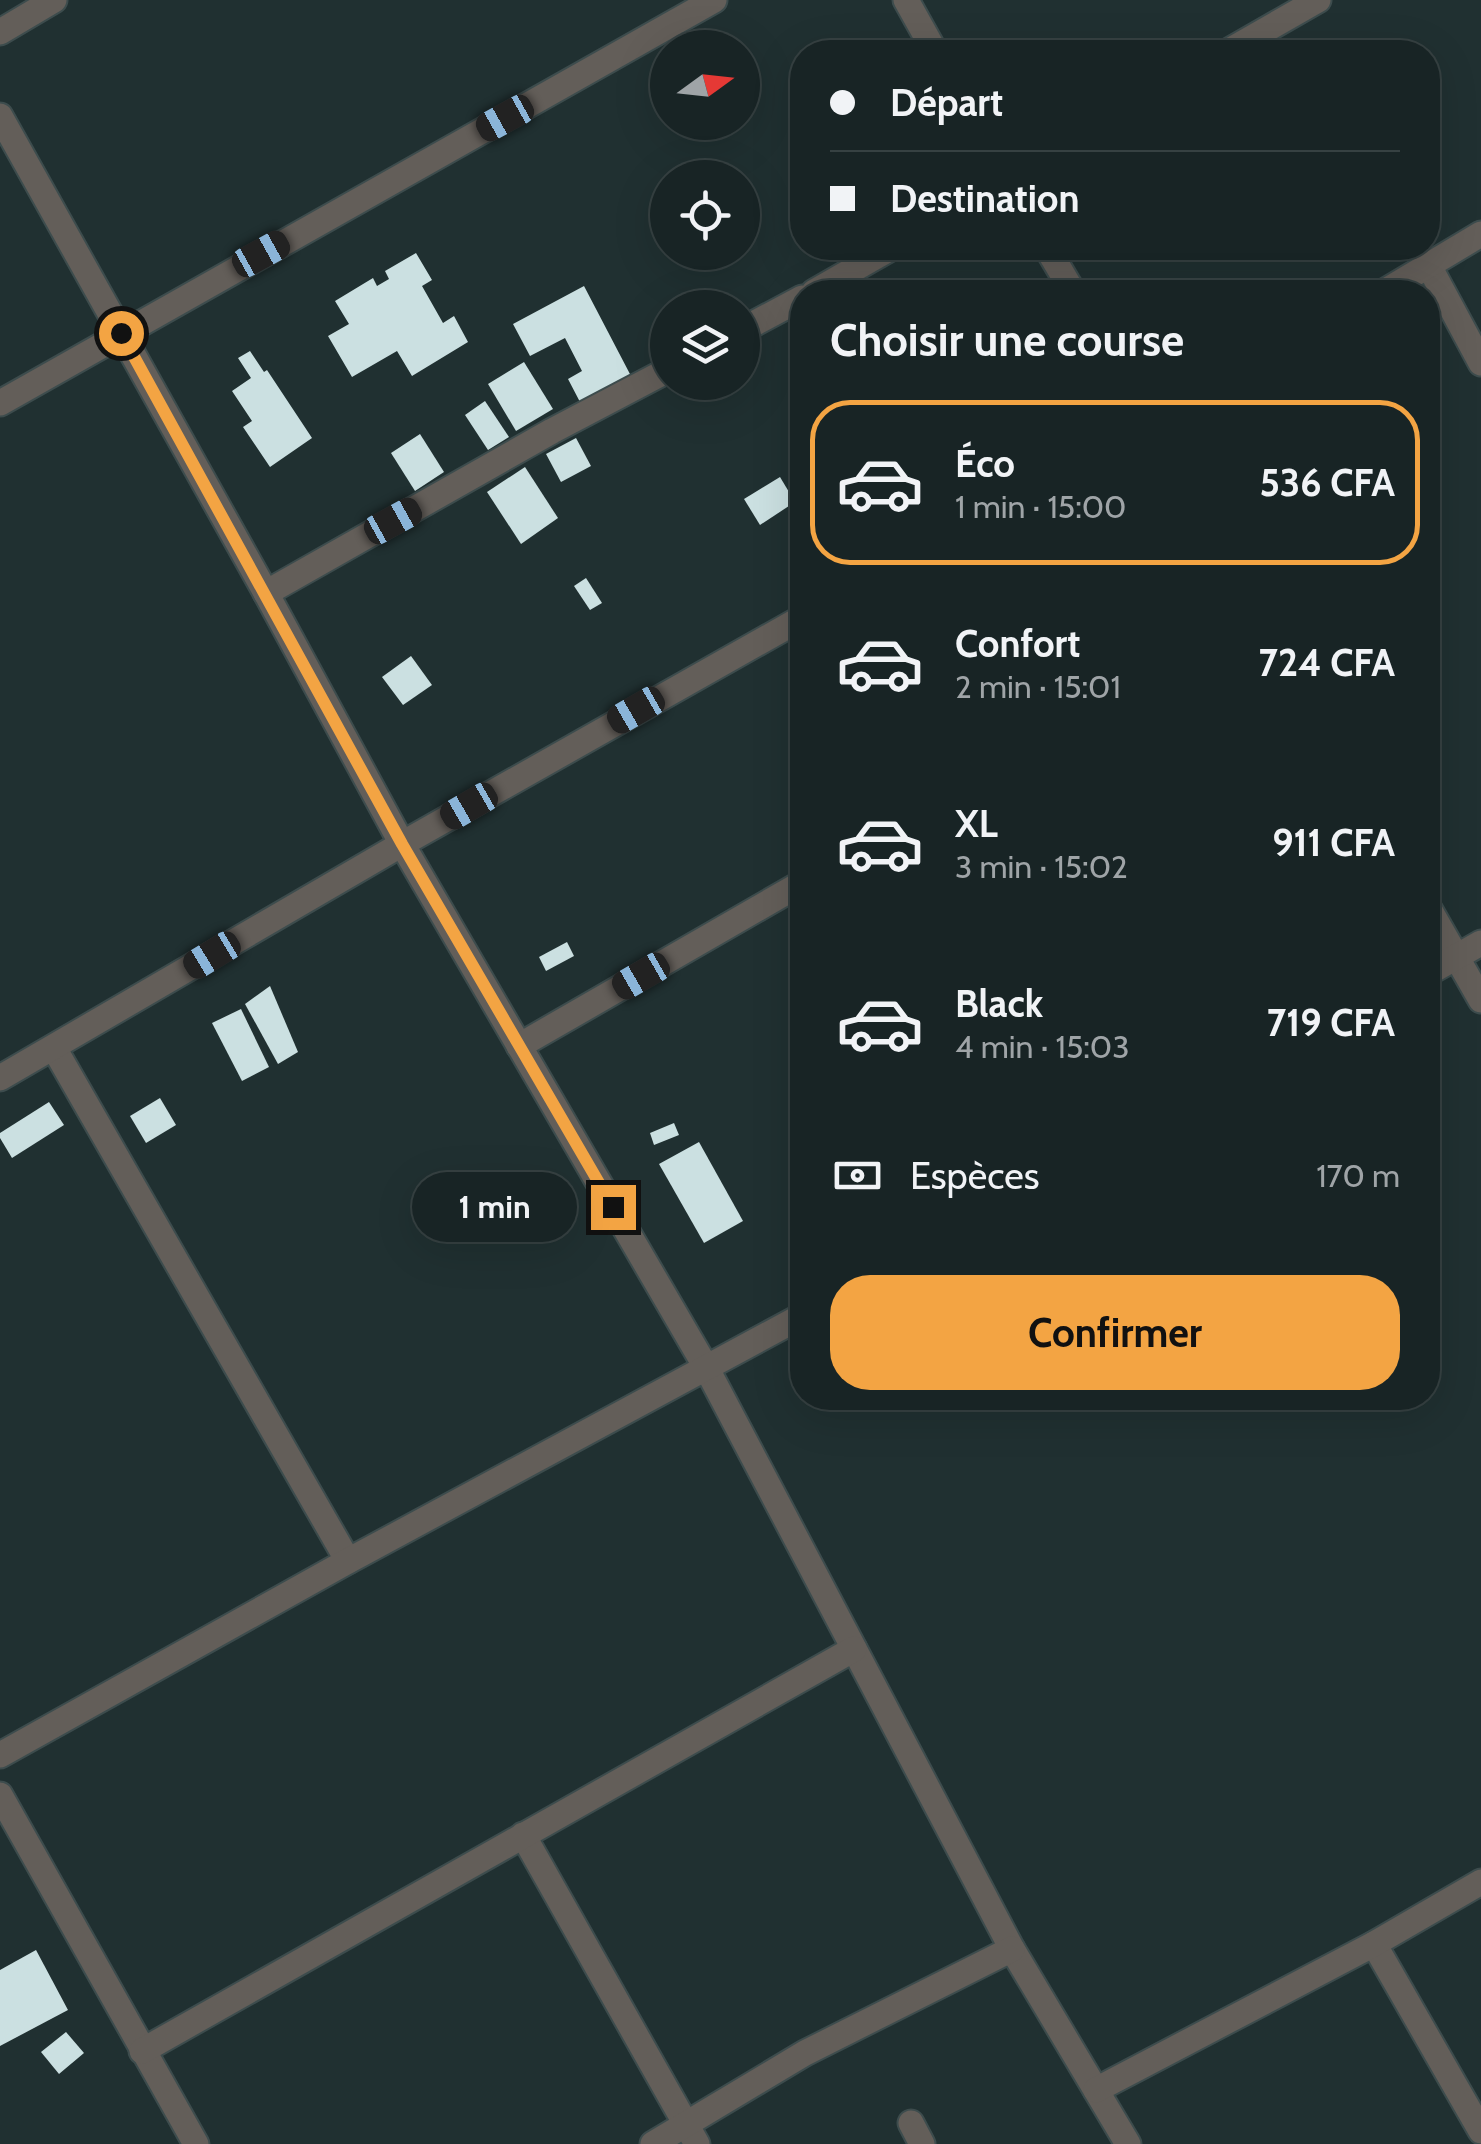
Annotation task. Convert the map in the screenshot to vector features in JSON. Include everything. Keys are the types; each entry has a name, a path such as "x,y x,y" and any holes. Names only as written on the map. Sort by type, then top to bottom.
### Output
{"street":[{"path":"0,32 54,0"},
{"path":"0,403 714,0"},
{"path":"906,0 928,40"},
{"path":"1248,40 1318,0"},
{"path":"0,116 402,844 707,1369 1012,1949 1128,2144"},
{"path":"1440,259 1481,234"},
{"path":"835,280 871,260"},
{"path":"1405,280 1439,260"},
{"path":"1429,266 1437,280"},
{"path":"1440,287 1481,363"},
{"path":"760,320 790,304"},
{"path":"266,593 552,430 650,379"},
{"path":"0,1078 790,625"},
{"path":"519,1046 790,890"},
{"path":"1440,928 1481,1000"},
{"path":"1440,966 1481,943"},
{"path":"54,1048 348,1561"},
{"path":"0,1755 348,1561 790,1323"},
{"path":"142,2051 854,1648"},
{"path":"0,1795 196,2144"},
{"path":"522,1835 692,2134"},
{"path":"1096,2090 1374,1944 1481,1882"},
{"path":"1374,1944 1481,2131"},
{"path":"653,2144 692,2134 805,2053 1012,1949"}],"building":[{"path":"416,253 432,280 422,286 443,323 454,316 468,342 412,376 397,351 352,377 328,336 349,324 335,301 373,278 377,286 389,279 385,271"},
{"path":"584,286 631,376 580,402 568,379 582,371 565,338 530,356 513,324"},
{"path":"250,351 312,438 270,467 243,427 252,421 232,391 251,378 238,358"},
{"path":"524,362 553,409 516,431 488,384"},
{"path":"485,401 509,437 488,450 465,415"},
{"path":"420,434 444,472 415,491 391,453"},
{"path":"576,438 591,466 561,482 546,454"},
{"path":"525,467 558,518 521,544 487,492"},
{"path":"780,477 790,494 790,505 760,525 744,499"},
{"path":"586,578 602,603 590,610 574,586"},
{"path":"411,656 432,685 403,705 382,677"},
{"path":"567,942 574,956 546,971 539,957"},
{"path":"270,986 298,1052 278,1064 245,1004"},
{"path":"241,1009 269,1067 242,1081 212,1023"},
{"path":"160,1098 176,1125 146,1143 130,1116"},
{"path":"49,1102 64,1125 12,1158 0,1133"},
{"path":"674,1123 679,1135 654,1145 650,1133"},
{"path":"699,1142 743,1221 704,1243 659,1164"},
{"path":"36,1950 68,2010 0,2046 0,1970"},
{"path":"66,2032 84,2053 59,2074 41,2052"}],"route":[{"path":"121,333 402,844 613,1207"}]}
